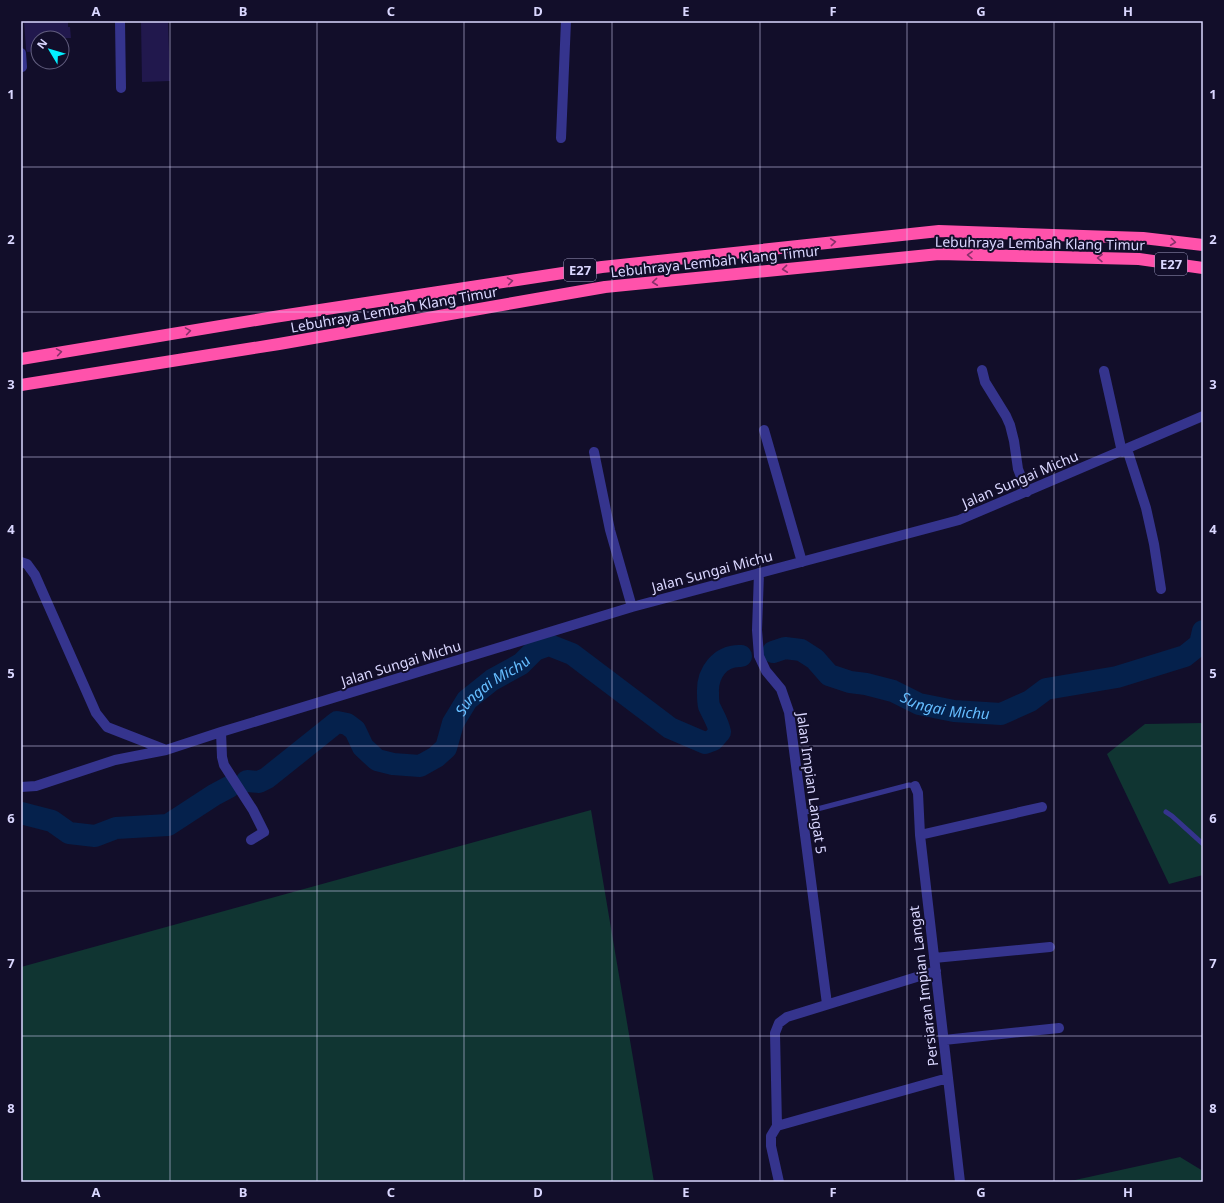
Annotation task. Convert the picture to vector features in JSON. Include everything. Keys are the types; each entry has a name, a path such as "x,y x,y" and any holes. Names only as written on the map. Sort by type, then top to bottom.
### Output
{"highway":[{"name":"Lebuhraya Lembah Klang Timur","path":"21,359 274,317 602,267 939,231 1143,238 1203,245"},
{"name":"Lebuhraya Lembah Klang Timur","path":"21,385 279,344 605,287 939,254 1139,259 1203,268"}],"street":[{"path":"120,21 121,88"},
{"path":"561,138 566,21"},
{"path":"21,53 22,67"},
{"path":"982,370 985,382 1010,425 1018,469 1027,492"},
{"path":"1104,371 1125,450 1146,508 1162,589"},
{"name":"Jalan Sungai Michu","path":"21,787 36,786 115,760 166,750 632,607 959,520 1203,416"},
{"path":"764,430 802,562"},
{"path":"594,452 610,530 632,607"},
{"path":"21,562 27,564 35,575 96,713 107,727 166,750"},
{"name":"Jalan Impian Langat 5","path":"759,573 757,630 759,656 766,671 781,689 788,712 827,1004"},
{"path":"221,732 221,747 224,765 253,810 264,832 251,840"},
{"name":"Persiaran Impian Langat","path":"916,786 918,793 920,835 960,1182"},
{"path":"920,835 1042,806"},
{"path":"934,958 1050,947"},
{"path":"779,1182 771,1146 771,1136 777,1126 775,1033 779,1023 787,1017 936,971"},
{"path":"944,1040 1059,1028"},
{"path":"777,1126 948,1078"}],"lane":[{"path":"802,813 909,785 916,786"},
{"path":"1166,812 1203,844"}],"green space":[{"path":"1203,723 1203,875 1169,884 1107,754 1145,724"},
{"path":"591,810 654,1182 21,1182 21,967"},
{"path":"1180,1157 1203,1171 1203,1182 1066,1182"}],"building":[{"path":"24,21 68,21 68,27 70,27 71,38 70,30 30,30 30,52 27,52"},
{"path":"141,21 168,21 170,81 142,82"}],"waterway":[{"name":"Sungai Michu","path":"773,652 785,648 801,650 815,659 829,675 850,682 866,684 893,691 919,704 954,711 1001,714 1030,701 1046,689 1117,677 1185,656 1200,644 1203,631"},
{"name":"Sungai Michu","path":"247,781 259,782 267,778 337,722 347,724 355,730 363,747 377,760 393,764 420,766 436,757 446,748 453,723 467,700 492,680 521,664 535,650 549,645 572,654 670,728 705,743 713,740 720,732 709,706 708,686 712,672 721,662 734,656 741,656"},
{"name":"Sungai Michu","path":"21,813 52,821 69,833 95,836 116,828 168,825 229,787"}]}
